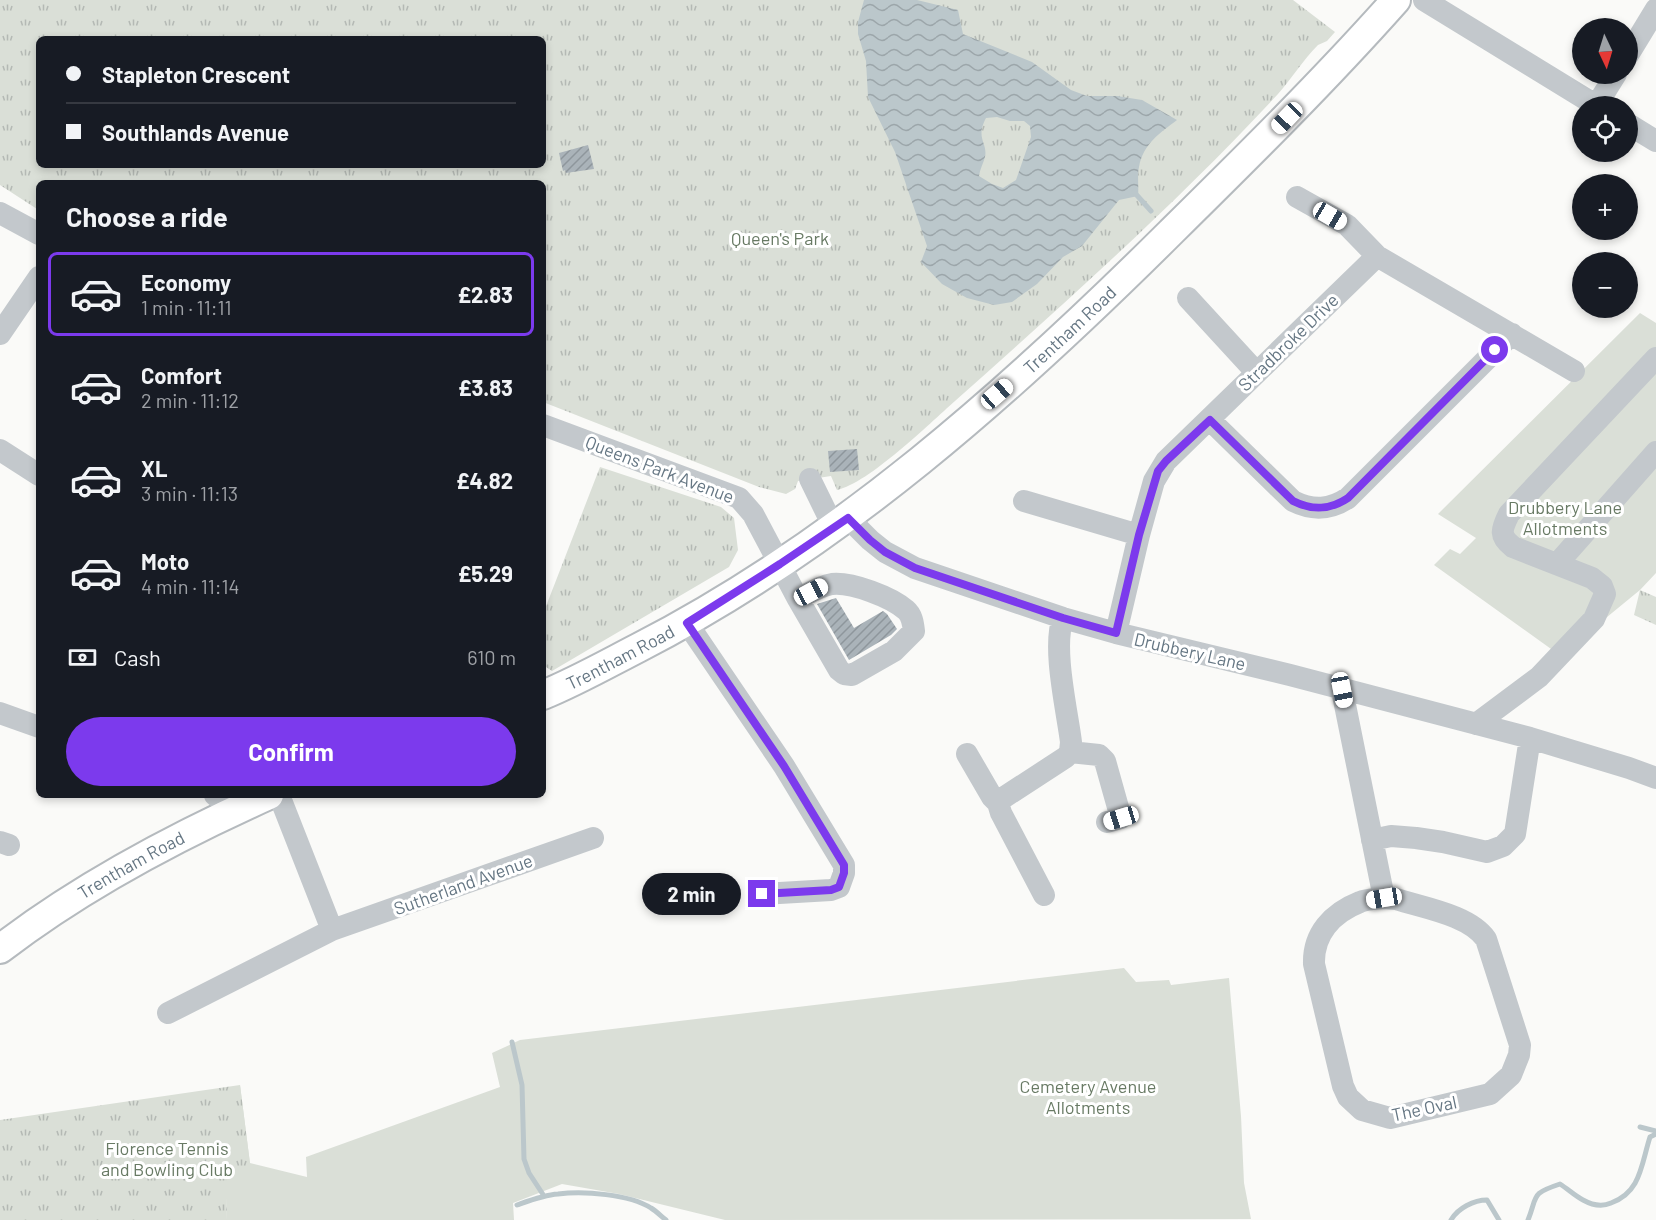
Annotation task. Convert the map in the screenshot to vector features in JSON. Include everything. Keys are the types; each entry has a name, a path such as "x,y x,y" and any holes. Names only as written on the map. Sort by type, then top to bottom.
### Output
{"main road":[{"name":"Trentham Road","path":"546,691 687,623 841,523 932,452 1095,308 1276,129 1343,60 1396,0"},
{"name":"Trentham Road","path":"0,949 30,926 224,803 252,798"}],"street":[{"path":"1424,0 1580,96"},
{"path":"1638,39 1656,9"},
{"path":"1638,130 1656,141"},
{"path":"1297,196 1347,225 1377,256 1512,334 1572,373"},
{"path":"0,213 36,232"},
{"name":"Stradbroke Drive","path":"1116,633 1139,535 1158,471 1256,372 1377,256"},
{"path":"0,334 36,285"},
{"path":"1187,298 1256,372"},
{"path":"1210,420 1293,501 1304,507 1316,509 1329,507 1348,498 1512,334"},
{"path":"1476,724 1539,677 1594,619 1605,594 1602,586 1592,578 1513,547 1505,540 1504,524 1509,514 1656,358"},
{"name":"Queens Park Avenue","path":"546,425 739,498 753,514 798,599 839,670 844,674 852,675 894,651 914,631 913,622 907,611 890,600 862,589 830,584 798,599"},
{"path":"0,450 36,473"},
{"path":"1557,564 1656,452"},
{"name":"Drubbery Lane","path":"810,479 841,523 885,552 915,568 1063,618 1530,738 1656,778"},
{"path":"1024,500 1139,535"},
{"path":"998,803 1070,752 1071,742 1059,649 1060,626 1063,618"},
{"path":"687,623 784,766 844,865 839,887 831,890 762,894"},
{"path":"1342,690 1381,838 1384,898"},
{"path":"0,713 36,726"},
{"path":"1381,838 1415,845 1443,842 1487,852 1494,851 1509,841 1515,834 1530,738"},
{"path":"1070,752 1099,755 1105,761 1121,818 1107,822"},
{"path":"967,754 992,797 998,803 1044,895"},
{"path":"280,798 332,930"},
{"name":"Sutherland Avenue","path":"168,1012 332,930 593,838"},
{"name":"The Oval","path":"1384,898 1396,899 1469,922 1480,929 1486,939 1520,1045 1519,1055 1511,1075 1505,1083 1490,1094 1390,1118 1362,1110 1348,1096 1343,1086 1314,964 1315,944 1328,923 1343,911 1361,901 1384,898"}],"green space":[{"name":"Queen's Park","path":"0,0 1293,0 1335,32 1327,41 1318,45 1278,94 1201,174 1079,289 882,465 850,485 837,490 831,476 798,481 795,489 786,494 759,487 546,403 546,180 36,180 36,208 0,185"},
{"name":"Drubbery Lane Allotments","path":"1640,313 1656,323 1656,573 1640,590 1590,631 1565,659 1434,565 1450,549 1460,554 1476,538 1438,514 1635,318 1638,318"},
{"path":"600,467 721,507 734,518 738,550 729,567 552,671 546,667 546,606"},
{"path":"1640,590 1656,597 1656,625 1634,615"},
{"name":"Cemetery Avenue Allotments","path":"1124,968 1136,982 1169,980 1171,985 1229,978 1241,1116 1244,1183 1251,1219 725,1220 619,1194 562,1184 513,1203 514,1220 227,1220 225,1176 240,1085 250,1163 307,1177 306,1157 500,1087 492,1053 520,1040"},
{"name":"Florence Tennis and Bowling Club","path":"240,1085 251,1172 226,1176 227,1220 0,1220 0,1120"}],"water":[{"path":"864,0 917,0 958,10 963,34 1032,62 1071,90 1087,96 1117,96 1142,100 1177,120 1153,140 1144,152 1138,170 1138,196 1119,200 1082,246 1063,257 1037,284 1012,302 994,305 967,298 942,284 921,262 927,246 895,152 868,97 866,61 858,34 858,22","holes":["997,117 1010,121 1024,121 1030,126 1031,137 1016,180 1003,188 979,176 985,157 982,131 986,118"]}],"building":[{"path":"588,145 594,169 566,173 565,170 563,171 559,153"},
{"path":"857,449 859,470 830,472 828,451"},
{"path":"836,598 854,628 883,611 897,629 849,660 817,604"}],"waterway":[{"path":"1134,192 1151,211"},
{"path":"512,1042 522,1085 524,1159 529,1173 544,1196"},
{"path":"1640,1127 1656,1131"},
{"path":"1528,1220 1536,1196 1560,1184 1586,1202 1593,1204 1608,1204 1621,1198 1634,1185 1642,1167 1650,1137 1656,1134"},
{"path":"517,1205 538,1198 569,1193 606,1195 642,1203 666,1220"},
{"path":"1451,1220 1467,1206 1477,1201 1487,1200 1499,1220"}],"route":[{"path":"762,894 831,890 839,887 844,865 784,766 687,623 807,547 848,518 885,552 915,568 1063,618 1116,633 1139,535 1158,471 1210,420 1293,501 1304,507 1316,509 1329,507 1348,498 1495,350"}]}
